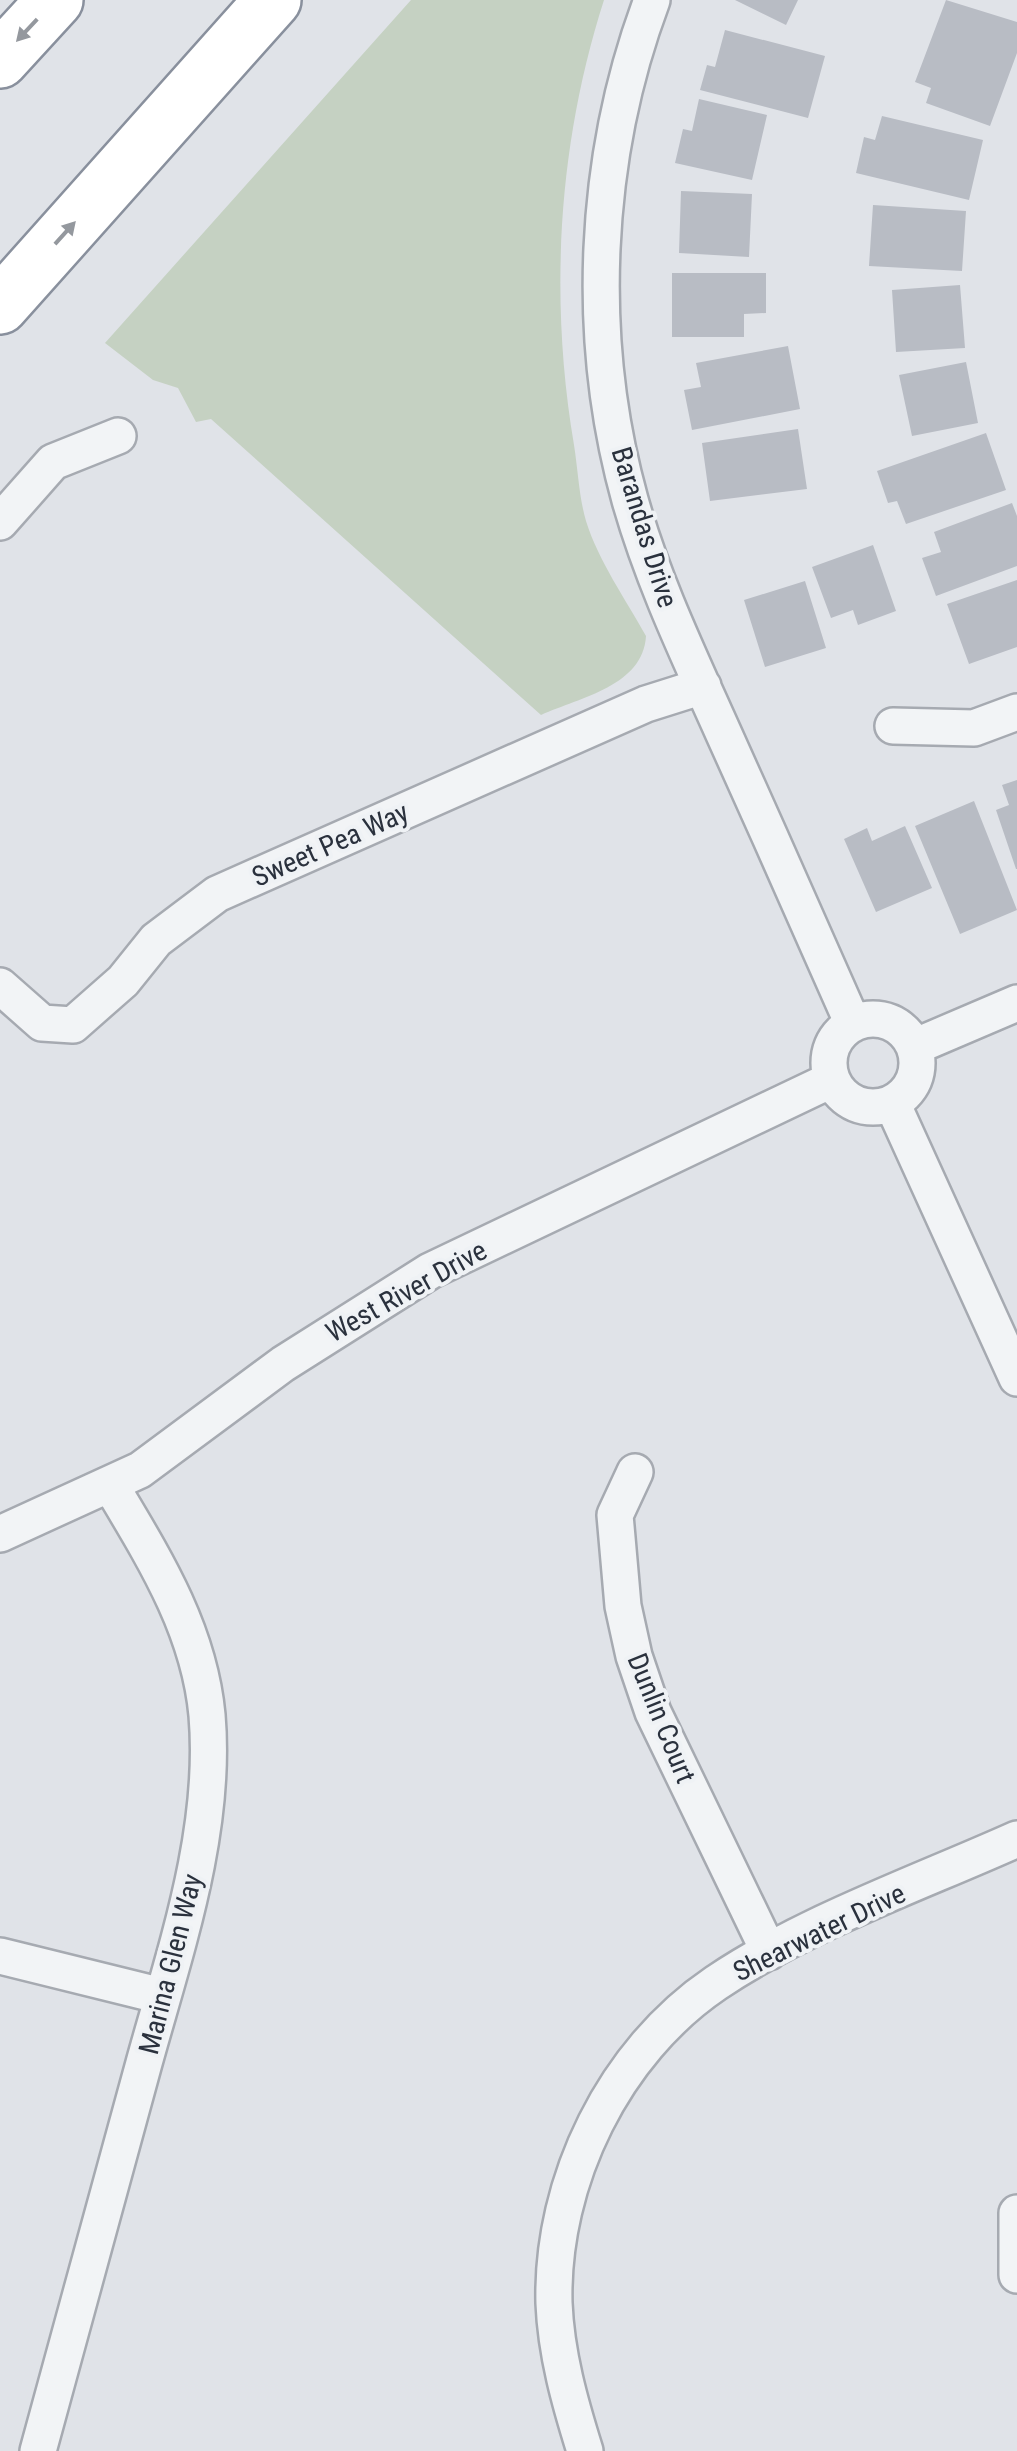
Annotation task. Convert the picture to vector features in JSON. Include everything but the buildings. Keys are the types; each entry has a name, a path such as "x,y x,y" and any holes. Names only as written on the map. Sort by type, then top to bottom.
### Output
{"highway":[{"path":"0,60 55,0"},
{"path":"0,306 273,0"}],"street":[{"name":"Barandas Drive","path":"652,0 616,128 604,214 604,358 630,499 656,581 853,1024"},
{"path":"0,522 53,462 118,436"},
{"name":"Sweet Pea Way","path":"0,986 42,1024 72,1025 123,981 156,940 217,894 646,704 702,686"},
{"path":"893,726 974,728 1017,712"},
{"path":"914,1047 1017,1003"},
{"path":"864,1020 888,1022 914,1047 917,1060 911,1085 892,1103 857,1104 831,1080 828,1066 834,1041 853,1024 864,1020"},
{"name":"West River Drive","path":"0,1534 111,1486 351,1317 430,1271 831,1080"},
{"path":"892,1103 1017,1378"},
{"name":"Dunlin Court","path":"635,1472 615,1515 623,1606 634,1656 653,1712 769,1952"},
{"name":"Marina Glen Way","path":"38,2451 162,1996 202,1836 209,1774 206,1712 183,1618 164,1574 111,1486"},
{"name":"Shearwater Drive","path":"586,2451 560,2363 554,2304 556,2258 568,2192 594,2124 638,2058 663,2028 714,1984 769,1952 1017,1838"},
{"path":"0,1956 162,1996"},
{"path":"1017,2213 1017,2275"}],"green space":[{"path":"411,0 604,0 576,109 568,165 560,277 562,333 566,389 586,521 605,565 646,636 634,667 622,678 541,715 211,419 196,422 178,388 153,380 105,343"}]}
